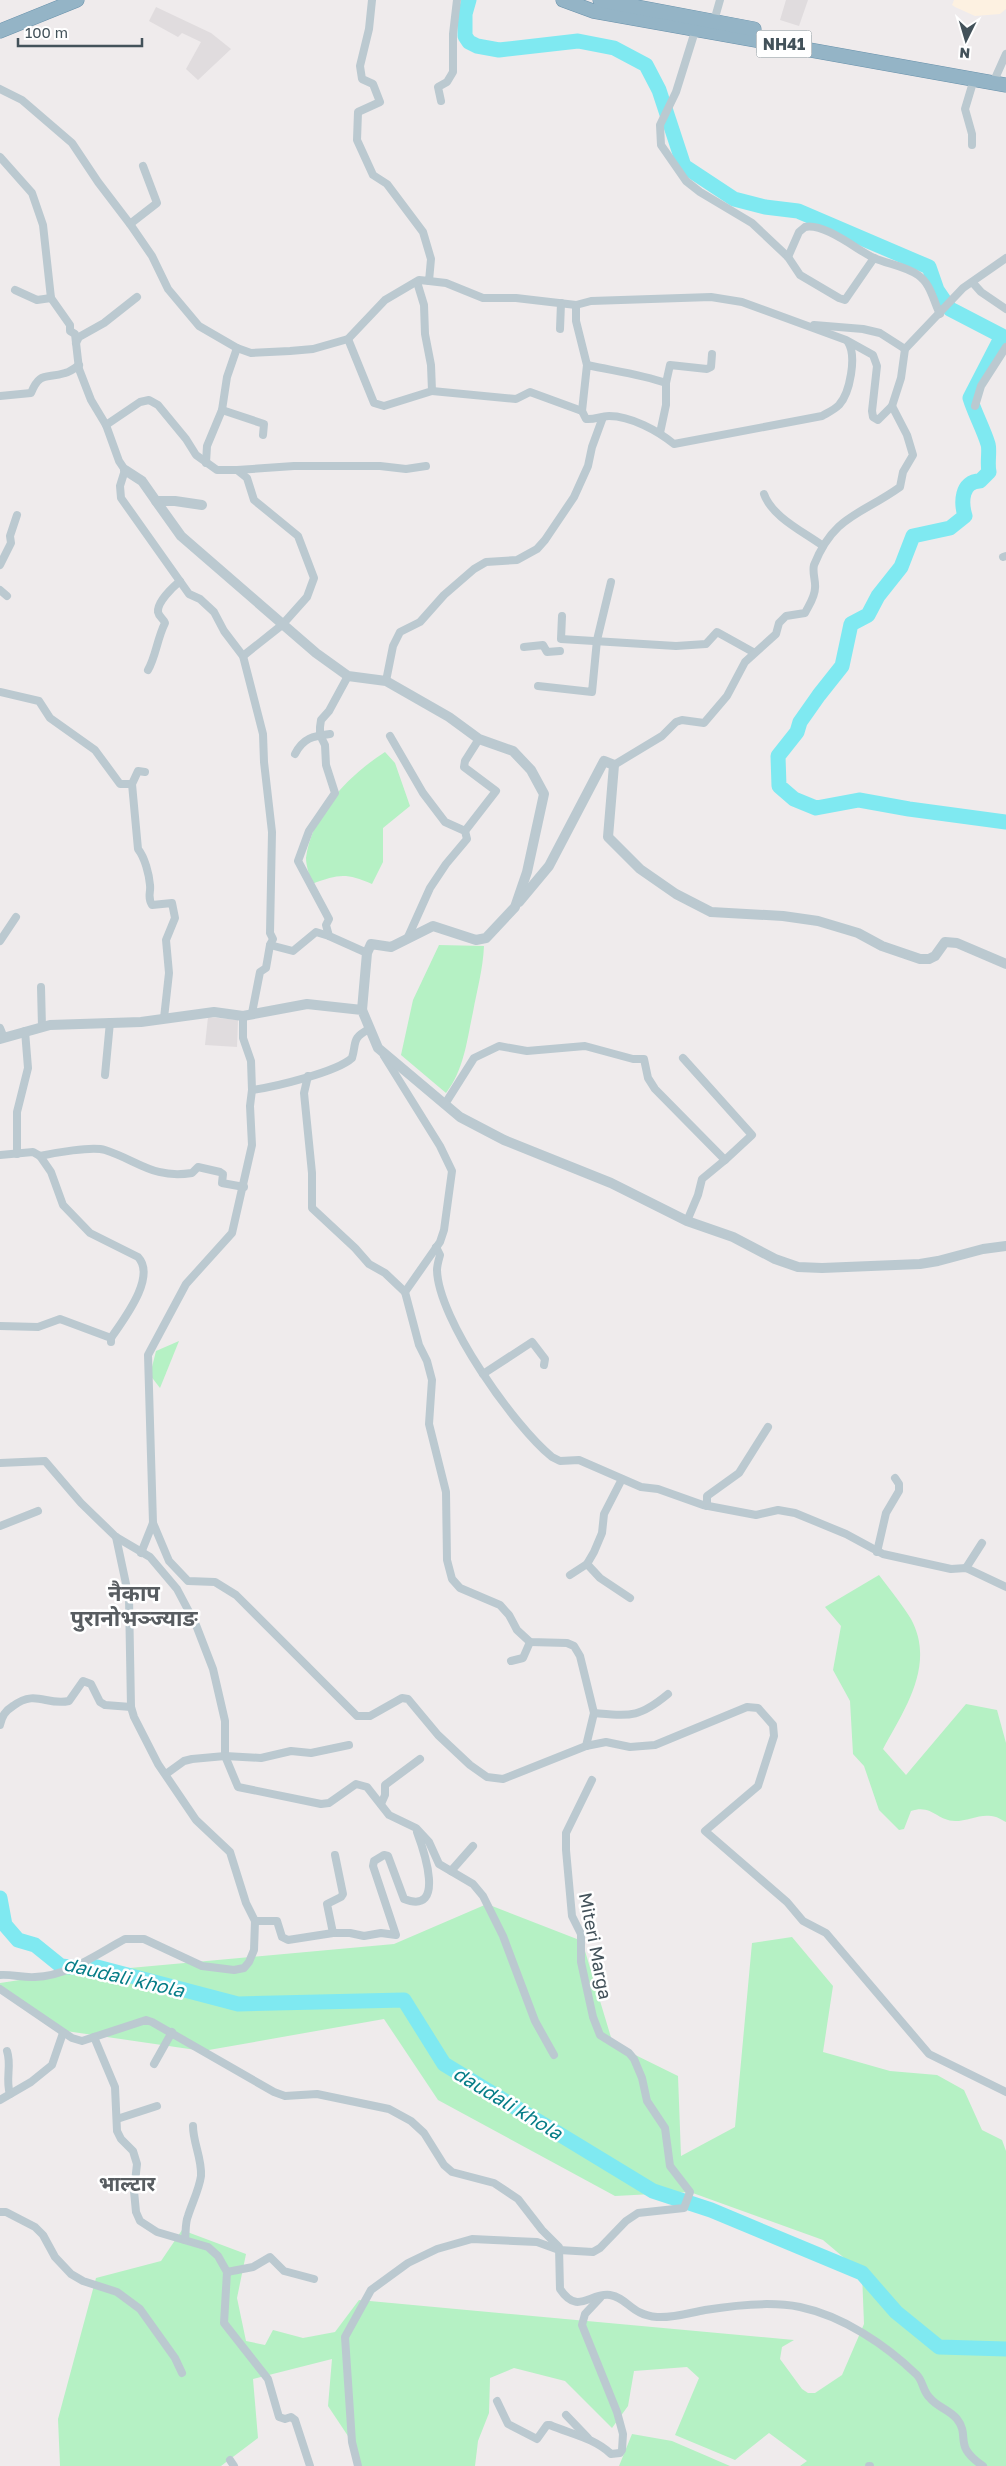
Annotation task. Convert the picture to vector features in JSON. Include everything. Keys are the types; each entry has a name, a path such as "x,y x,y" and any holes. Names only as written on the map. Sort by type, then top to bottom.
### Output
{"highway":[{"path":"0,32 77,0"},
{"name":"NH41","path":"561,0 576,0"},
{"name":"NH41","path":"561,0 593,11 796,42 1000,80"},
{"name":"NH41","path":"600,0 714,21 796,42 974,79 1000,80"}],"street":[{"path":"372,0 369,29 360,66 362,79 373,84 380,102 358,112 357,140 373,176 387,184 423,232 431,259 429,281"},
{"path":"441,101 438,87 447,82 453,72 453,34 457,0"},
{"path":"714,21 720,0"},
{"path":"696,28 676,92 660,125 661,145 686,181 700,192 752,223 788,256 800,275 845,300 874,258"},
{"path":"1000,80 1006,54"},
{"path":"972,146 972,134 964,109 974,79"},
{"path":"0,89 22,100 72,143 152,256 168,289 199,326 237,348 251,353 313,349 348,339 385,300 417,282 446,283 483,298 516,298 576,306 591,302 711,297 742,302 810,326 846,340 873,355 877,366 873,416 878,420 892,406 901,378 904,349 953,301 963,288 1006,258"},
{"path":"0,157 32,193 43,225 51,298 70,325 70,331 75,334 79,365 91,400 106,425 119,460 125,470 142,480 181,536 228,574 282,625 348,676 386,680 449,717 480,739 513,751 534,774 544,794 527,872 515,907"},
{"path":"130,224 157,203 143,166"},
{"path":"788,256 800,232 810,226 826,230 874,258 918,275 931,289 934,302 940,314"},
{"path":"417,282 424,306 425,334 431,366 432,391"},
{"path":"973,282 981,292 1006,309"},
{"path":"15,290 37,300 51,298"},
{"path":"76,345 79,336 112,317 137,297"},
{"path":"560,329 561,303"},
{"path":"576,306 576,321 587,365 582,411 586,419 596,420 603,417 622,418 660,433 674,444 822,416 838,406 844,396 854,358 853,350 846,340"},
{"path":"810,326 863,329 880,332 904,349"},
{"path":"348,339 374,403 384,406 432,391 516,399 530,392 582,411"},
{"path":"975,406 982,386 1006,347"},
{"path":"206,463 207,446 222,410 225,382 237,348"},
{"path":"660,433 666,405 666,383 670,366 707,369 711,367 712,354"},
{"path":"0,396 31,394 36,381 43,376 67,373 79,365"},
{"path":"587,365 611,371 639,374 666,383"},
{"path":"106,425 140,402 149,400 154,402 177,428 196,455 217,470 294,466 380,466 406,469 426,466"},
{"path":"614,765 662,736 676,722 682,720 704,723 727,696 745,662 753,652 770,641 776,634 779,623 786,616 804,613 816,588 813,568 832,531 847,518 882,500 900,487 903,472 913,455 907,435 892,406"},
{"path":"222,410 264,424 263,435"},
{"path":"386,680 393,646 400,632 420,622 444,595 474,569 486,562 517,560 537,549 545,540 574,497 588,466 603,417"},
{"path":"125,470 120,486 121,498 189,594 200,599 214,612 224,631 244,656 263,734 264,762 272,832 270,933 273,939 270,945 266,968 260,972 243,1038 251,1060 252,1090 250,1106 252,1145 244,1187 232,1233 186,1284 148,1355 153,1523 169,1561 188,1581 215,1582 236,1595 360,1717 370,1716 402,1698 408,1699 438,1735 487,1777 503,1779 586,1746 606,1742 630,1747 654,1745 747,1707 758,1708 773,1725 774,1736 758,1786 705,1831 787,1902 802,1921 826,1933 929,2054 1006,2092"},
{"path":"237,470 247,478 254,500 298,536 314,578 307,597 282,625 244,656"},
{"path":"764,494 771,507 823,546"},
{"path":"156,501 175,501 202,505"},
{"path":"0,565 11,544 12,530 17,515"},
{"path":"148,670 154,660 157,641 165,623 159,614 159,609 168,592 180,581"},
{"path":"538,686 592,692 598,640 611,582"},
{"path":"0,590 7,596"},
{"path":"524,647 543,646 547,652 560,655 562,616"},
{"path":"561,639 676,646 706,644 718,632 753,652"},
{"path":"329,936 326,925 329,919 298,861 309,831 335,793 326,765 324,742 320,735 321,720 329,711 348,676"},
{"path":"0,692 39,701 50,718 95,750 120,784 132,784"},
{"path":"295,754 302,741 330,734"},
{"path":"390,736 423,793 445,822 465,831"},
{"path":"465,831 496,792 464,767 465,761 480,739"},
{"path":"405,1292 436,1247 444,1230 452,1171 411,1098 378,1048 369,1029 362,1010 367,953 371,944 391,946 433,926 476,940 486,938 515,907 548,866 601,765 604,761 614,765"},
{"path":"614,765 608,837 640,870 676,894 711,912 783,916 818,921 858,933 882,946 920,959 929,959 935,956 945,942 957,943 1006,964"},
{"path":"145,772 138,771 132,784 138,850 144,857 150,885 148,899 152,905 172,904 175,918 166,940 169,974 164,1018"},
{"path":"408,938 430,888 467,839 465,831"},
{"path":"0,941 16,917"},
{"path":"270,945 293,951 316,932 367,953"},
{"path":"41,987 42,1027"},
{"path":"1,1035 74,1023 141,1022 214,1012 248,1014 307,1004 362,1010"},
{"path":"105,1075 110,1022"},
{"path":"252,1090 308,1076 348,1062 352,1058 354,1042 358,1036 369,1029"},
{"path":"17,1154 17,1112 28,1068 25,1031"},
{"path":"445,1104 474,1058 499,1046 527,1051 585,1046 633,1059 644,1059 648,1078 655,1089 725,1160"},
{"path":"378,1048 460,1117 484,1130 611,1183 687,1221 732,1237 798,1267 825,1268 920,1264 938,1262 983,1249 1006,1246"},
{"path":"683,1058 752,1135 702,1179 698,1195 687,1221"},
{"path":"308,1076 304,1093 312,1173 312,1208 355,1248 368,1264 385,1273 405,1292 419,1345 428,1361 432,1380 429,1424 446,1492 447,1560 452,1579 460,1588 500,1605 509,1615 517,1630 530,1642 567,1643 574,1646 580,1656 594,1713 586,1746"},
{"path":"40,1156 69,1150 104,1150 135,1165 169,1176 192,1173 198,1167 223,1174 222,1183 244,1187"},
{"path":"0,1154 33,1152 40,1156 52,1172 63,1205 90,1233 138,1257 144,1263 145,1277 128,1312 111,1340 60,1318 38,1327 0,1326"},
{"path":"436,1247 440,1255 437,1269 441,1292 462,1338 483,1374 512,1415 552,1457 560,1461 579,1460 641,1487 658,1489 707,1506 756,1515 778,1510 796,1513 846,1534 877,1552 951,1569 966,1568 1006,1587"},
{"path":"483,1374 532,1342 545,1359 544,1365"},
{"path":"707,1506 707,1496 739,1473 768,1427"},
{"path":"0,1462 45,1461 81,1502 116,1536 150,1557 177,1589 196,1625 213,1669 225,1721 225,1756 239,1787 321,1804 334,1800 351,1786 361,1785 366,1787 389,1816 416,1828 429,1842 439,1864 473,1884 483,1896 503,1936 535,2021 554,2055"},
{"path":"877,1552 886,1513 899,1491 899,1484 895,1478"},
{"path":"570,1575 587,1564 602,1533 608,1506 622,1479"},
{"path":"0,1526 38,1511"},
{"path":"141,1553 153,1523"},
{"path":"0,1975 36,1977 71,1968 125,1939 135,1937 157,1943 202,1966 234,1970 244,1968 250,1962 254,1950 256,1921 246,1903 230,1852 196,1820 142,1733 131,1707 129,1598 116,1536"},
{"path":"966,1568 982,1543"},
{"path":"587,1564 600,1578 630,1598"},
{"path":"512,1661 523,1658 530,1642"},
{"path":"0,1725 3,1714 28,1697 54,1702 69,1701 83,1681 91,1684 100,1702 105,1705 131,1707"},
{"path":"594,1713 623,1716 642,1713 668,1694"},
{"path":"166,1774 184,1761 192,1759 225,1756 261,1758 291,1751 311,1753 349,1745"},
{"path":"381,1804 385,1795 386,1785 420,1759"},
{"name":"Miteri Marga","path":"559,2250 593,2252 600,2248 626,2221 638,2213 684,2208 690,2192 670,2166 665,2128 647,2101 642,2078 634,2059 629,2053 600,2035 593,2017 581,1962 581,1934 572,1916 566,1850 566,1833 592,1780"},
{"path":"256,1921 277,1921 282,1936 288,1940 350,1932 364,1936 381,1933 397,1934 373,1866 374,1861 384,1855 388,1856 404,1898 411,1901 423,1900 427,1895 430,1880 416,1828"},
{"path":"451,1871 473,1846"},
{"path":"333,1933 327,1904 341,1898 343,1894 335,1856"},
{"path":"0,1989 63,2033 82,2041 146,2020 172,2032 274,2092 285,2096 318,2094 380,2105 411,2121 424,2134 444,2165 452,2172 494,2183 518,2199 542,2230 556,2241 559,2250 558,2281 560,2289 571,2301 584,2303 604,2295 616,2297 633,2311 658,2317 770,2304 799,2307 849,2325 881,2347 918,2377 928,2397 957,2420 964,2448 968,2455 983,2466"},
{"path":"154,2064 172,2032"},
{"path":"0,2100 52,2065 63,2033"},
{"path":"94,2037 114,2087 117,2131 121,2139 133,2151 137,2164 134,2191 136,2212 140,2221 157,2232 208,2247 218,2256 227,2272 224,2323 268,2379 279,2417 285,2419 291,2417 296,2420 310,2466"},
{"path":"7,2051 11,2062 6,2083 10,2094"},
{"path":"117,2119 157,2106"},
{"path":"185,2240 188,2216 193,2207 201,2168 193,2136 193,2126"},
{"path":"0,2212 6,2212 35,2227 43,2235 55,2257 71,2274 82,2281 117,2292 140,2309 175,2358 182,2373"},
{"path":"358,2466 352,2442 345,2337 371,2290 408,2263 437,2249 472,2239 537,2242 559,2250"},
{"path":"227,2272 253,2267 270,2257 284,2271 314,2279"},
{"path":"566,2415 588,2438 611,2454 620,2453 622,2450 623,2434 617,2412 582,2325 585,2314 600,2297"},
{"path":"497,2401 508,2424 537,2439 547,2425 588,2438"}],"shaded area":[{"path":"786,0 808,0 799,26 780,20"},
{"path":"954,0 1006,0 1006,9 1000,14 975,16 952,5"},
{"path":"156,7 211,33 231,49 198,80 186,69 201,42 182,33 178,37 149,21"},
{"path":"208,1017 238,1020 237,1047 205,1045"}],"green space":[{"path":"385,752 395,763 410,806 383,828 383,862 372,884 342,876 312,884 306,858 310,841 324,811 334,797 358,772"},
{"path":"439,945 484,946 480,979 464,1054 457,1075 446,1093 401,1055 413,1000"},
{"path":"179,1341 160,1388 150,1375 156,1351"},
{"path":"879,1575 911,1619 918,1636 920,1653 919,1670 908,1703 883,1749 906,1775 966,1704 997,1710 1006,1743 1006,1822 987,1816 955,1821 918,1809 911,1811 904,1829 899,1830 879,1810 864,1766 853,1754 850,1701 833,1670 841,1626 825,1607"},
{"path":"487,1904 582,1941 613,2044 678,2076 681,2156 735,2127 752,1943 792,1937 833,1986 823,2052 890,2071 937,2075 964,2090 982,2130 1002,2140 1006,2151 1006,2466 800,2466 807,2461 769,2433 735,2460 675,2435 699,2378 687,2367 634,2371 628,2406 612,2428 565,2381 514,2368 490,2378 489,2413 478,2441 475,2466 358,2466 352,2442 328,2406 332,2359 253,2379 258,2438 221,2466 60,2466 58,2419 96,2278 161,2261 182,2230 246,2254 237,2298 246,2341 265,2345 273,2330 303,2338 335,2332 359,2300 794,2340 782,2347 780,2359 802,2389 808,2393 815,2393 842,2375 864,2324 862,2273 823,2240 690,2192 615,2196 438,2100 384,2019 203,2051 59,2030 0,1989 0,1983 53,1975 394,1944"},
{"path":"632,2434 672,2441 730,2466 619,2466"}],"waterway":[{"path":"469,0 465,14 465,36 469,42 477,46 499,50 578,41 614,48 646,65 659,90 684,166 734,199 765,207 798,211 929,267 937,290 950,309 1002,336 970,398 988,444 989,472 980,481 974,482 966,489 963,499 965,516 950,528 913,536 901,567 878,596 868,615 851,624 842,666 819,695 800,722 797,732 778,756 779,786 794,799 816,808 859,800 909,809 1006,822"},
{"name":"daudali khola","path":"0,1898 5,1925 18,1940 35,1945 61,1966 97,1967 238,2004 404,2000 444,2064 653,2191 711,2210 862,2273 896,2312 939,2347 1006,2349"}],"district":[{"name":"नैकाप पुरानोभञ्ज्याङ","path":"134,1606"},
{"name":"भाल्टार","path":"127,2184"}]}
